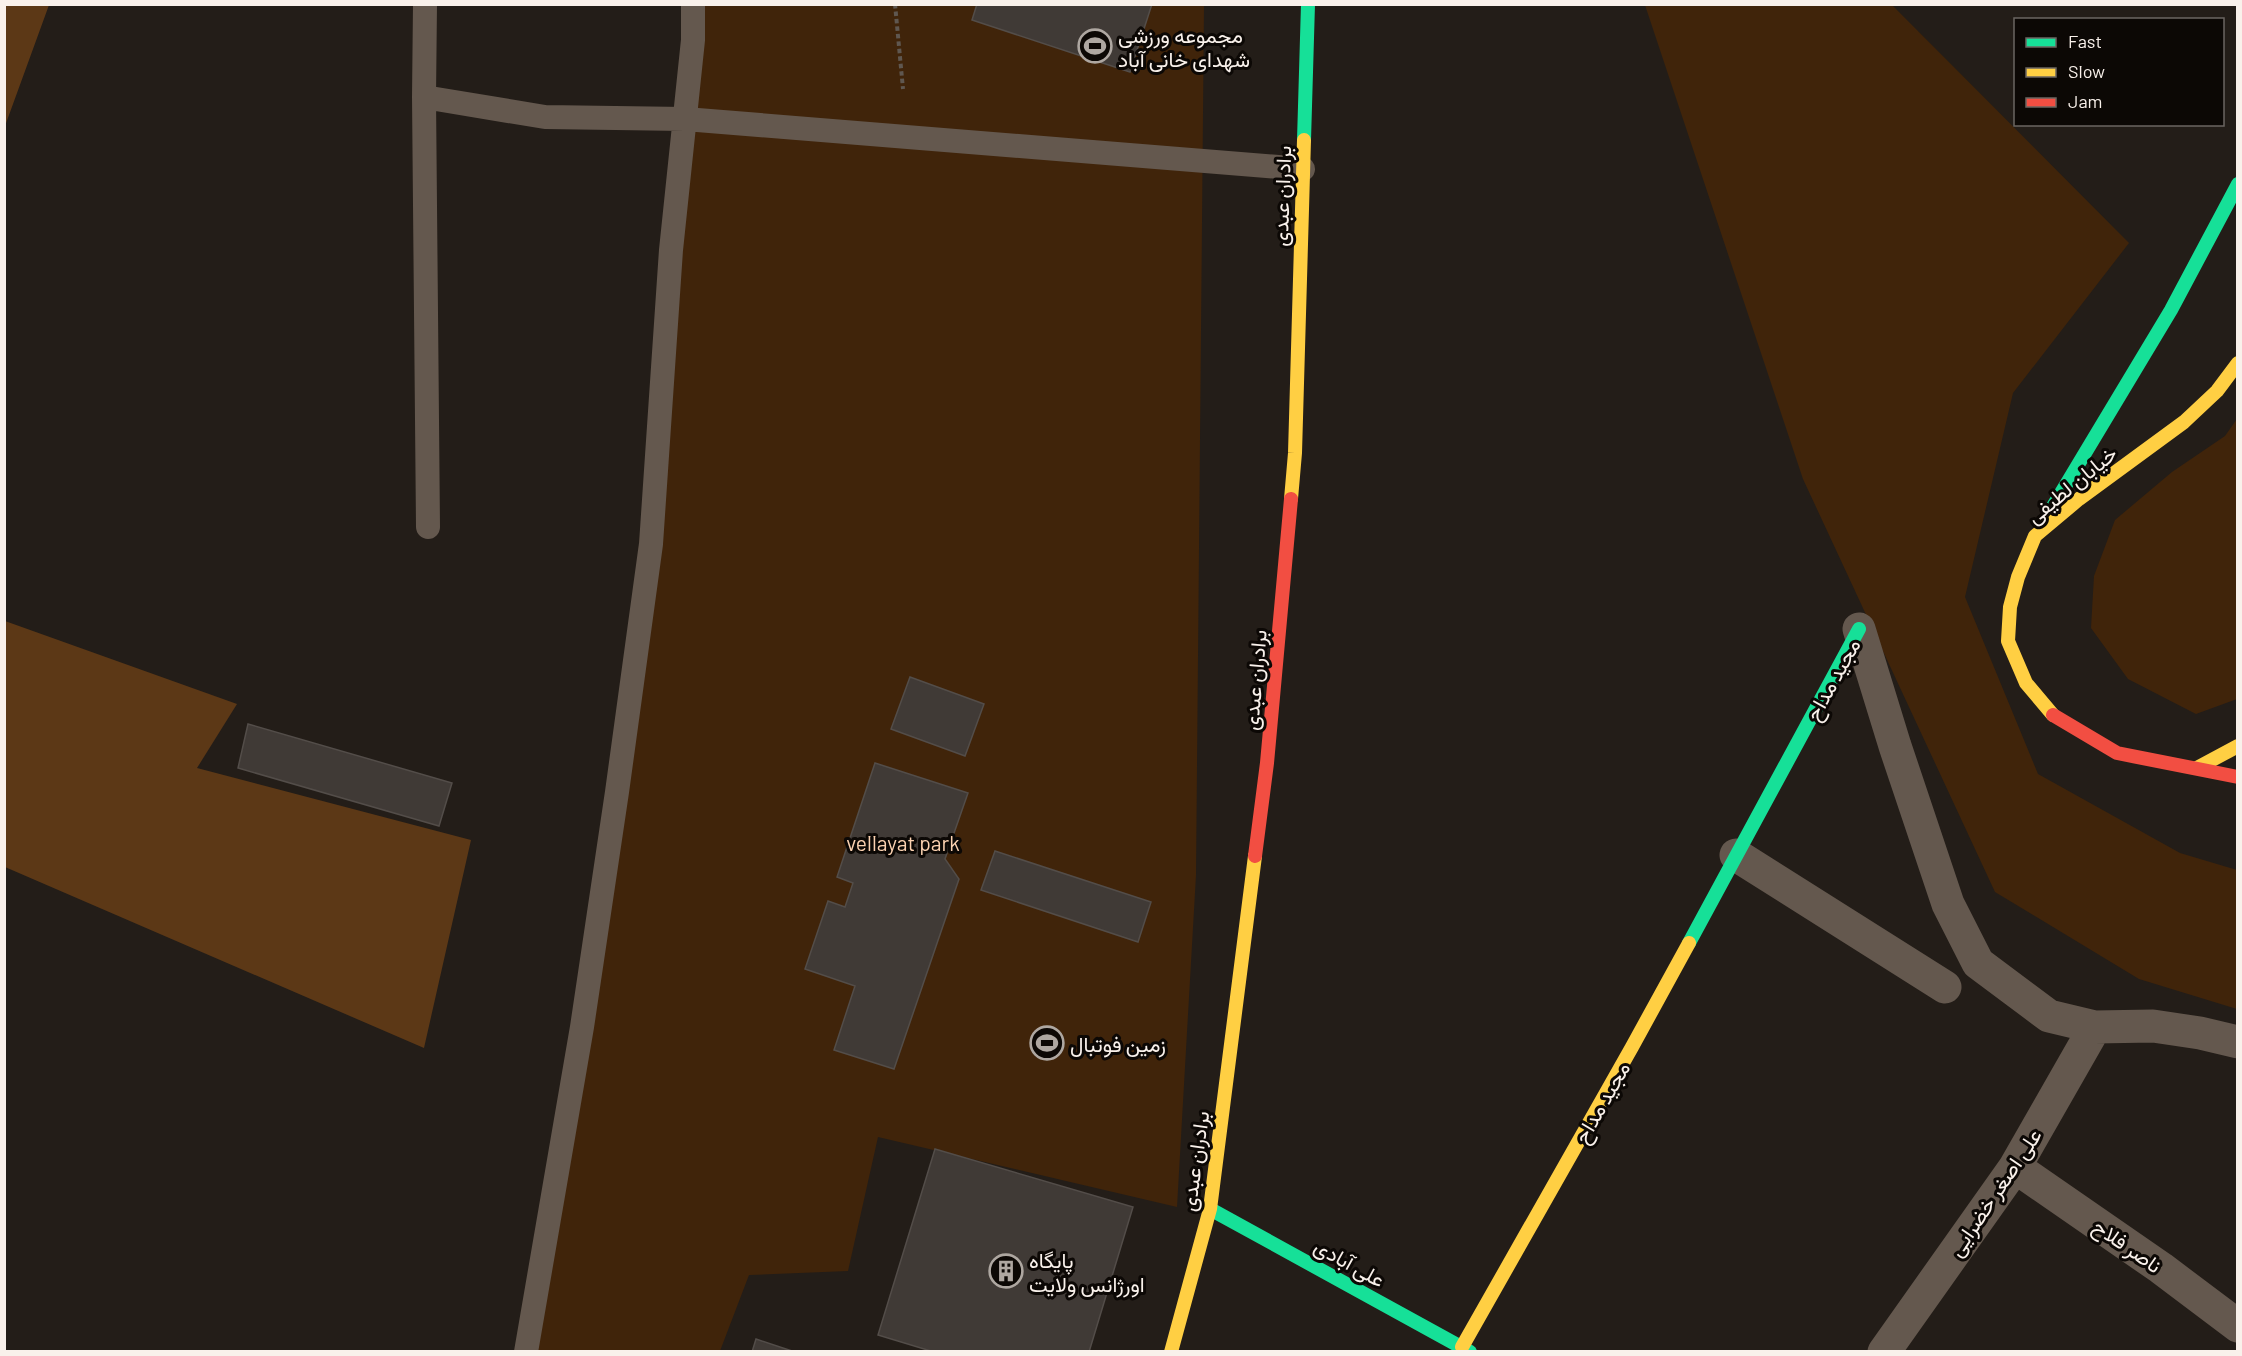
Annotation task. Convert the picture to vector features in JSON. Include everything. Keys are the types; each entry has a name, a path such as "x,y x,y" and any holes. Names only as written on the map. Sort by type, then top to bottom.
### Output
{"main road":[{"name":"برادران عبدی","path":"1171,1352 1210,1209 1267,762 1295,453 1308,4"},
{"path":"2035,536 2147,352 2205,249 2238,184"},
{"name":"خیابان لطیفی","path":"2238,363 2217,391 2184,422 2079,499 2035,536 2018,577 2010,607 2008,641 2026,683 2051,714 2117,753 2238,777"},
{"name":"مجید مداح","path":"1466,1349 1859,629"},
{"path":"2197,768 2238,746"},
{"name":"علی آبادی","path":"1210,1209 1466,1349"}],"street":[{"path":"1859,629 1894,746 1948,904 1978,963 2049,1016 2095,1027 2153,1026 2200,1033 2238,1042"},
{"path":"1736,855 1945,987"},
{"name":"علی اصغر خضرایی","path":"1884,1352 2015,1167 2095,1027"},
{"name":"ناصر فلاح","path":"2015,1167 2161,1268 2238,1326"},
{"path":"2224,1352 2238,1335"}],"lane":[{"path":"425,4 428,527"},
{"path":"526,1352 582,1027 649,555 671,250 693,40 693,4"},
{"path":"424,97 545,117 685,119 1303,169"}],"path":[{"path":"895,4 903,89"}],"green space":[{"name":"vellayat park","path":"692,5 1204,5 1196,875 1177,1207 878,1137 848,1271 749,1275 720,1351 520,1352 602,892 693,40"},
{"path":"1645,5 1892,5 2129,243 2013,393 1965,597 2038,774 2180,853 2237,870 2237,1009 2139,979 1995,892 1803,479"},
{"path":"2237,419 2237,699 2196,714 2128,679 2091,628 2094,576 2115,520 2172,472 2225,436"}],"shaded area":[{"path":"4,5 49,5 5,126"},
{"path":"5,621 237,704 197,768 471,840 424,1048 5,867"}],"building":[{"name":"مجموعه ورزشی شهدای خانی آباد","path":"977,4 1152,4 1130,72 972,20"},
{"path":"910,677 984,704 965,756 891,729"},
{"path":"248,724 452,783 439,826 238,768"},
{"path":"875,763 968,793 945,859 959,879 894,1069 834,1050 855,986 805,969 828,901 845,907 853,883 837,877"},
{"path":"995,851 1151,902 1138,942 981,890"},
{"name":"پایگاه اورژانس ولایت","path":"935,1149 1133,1207 1089,1352 934,1352 878,1335"},
{"path":"756,1339 795,1352 752,1352"}],"traffic: fast":[{"path":"1304,140 1308,4"},
{"path":"2049,513 2171,310 2238,184"},
{"path":"1689,943 1859,629"},
{"path":"1210,1209 1470,1352"}],"traffic: slow":[{"path":"1291,499 1295,453 1304,140"},
{"path":"2053,715 2026,683 2008,641 2010,607 2018,577 2035,536 2079,499 2184,422 2217,391 2238,363"},
{"path":"2197,768 2238,746"},
{"path":"1171,1352 1210,1209 1255,856"},
{"path":"1462,1347 1689,943"}],"traffic: jam":[{"path":"1255,856 1267,763 1291,499"},
{"path":"2053,715 2117,753 2238,777"}],"place":[{"name":"مجموعه ورزشی شهدای خانی آباد","path":"1095,46"},
{"name":"زمین فوتبال","path":"1047,1043"},
{"name":"پایگاه اورژانس ولایت","path":"1006,1271"}]}
